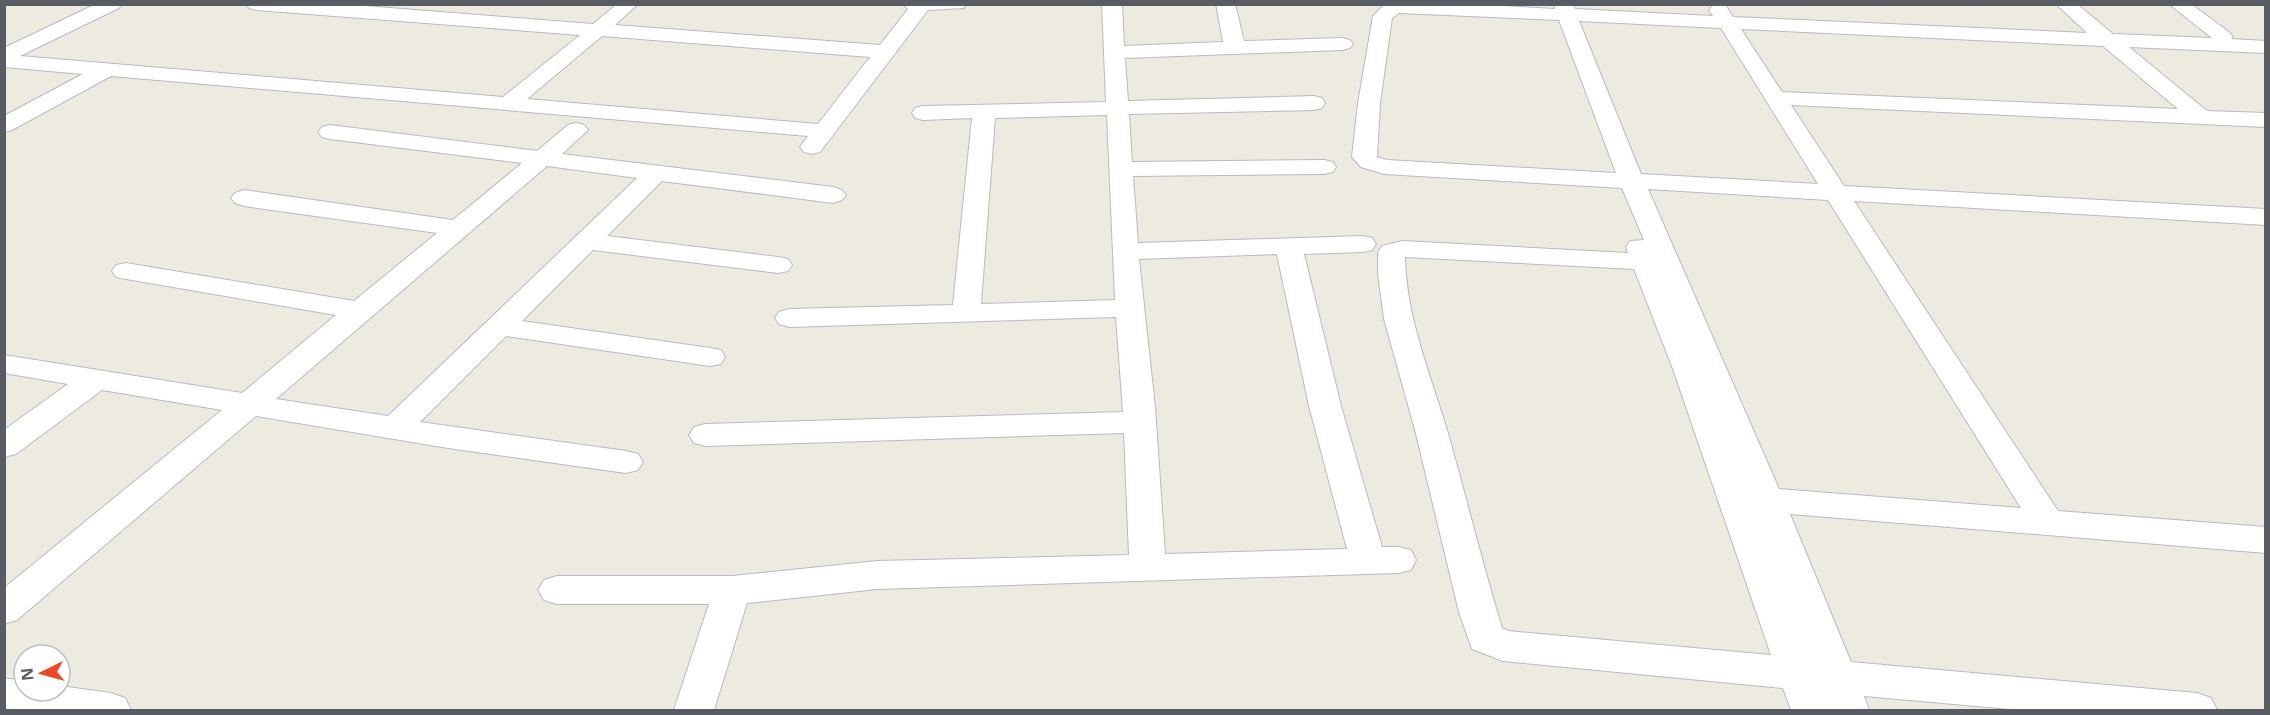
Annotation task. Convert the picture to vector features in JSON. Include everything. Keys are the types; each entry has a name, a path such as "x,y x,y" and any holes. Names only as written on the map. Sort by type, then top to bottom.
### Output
{"street":[{"path":"4,47 94,4"},
{"path":"4,56 112,4"},
{"path":"256,4 886,52"},
{"path":"508,104 629,4"},
{"path":"912,4 957,4"},
{"path":"1112,4 1125,251 1140,422 1148,568"},
{"path":"1225,4 1235,48"},
{"path":"2065,4 2201,117"},
{"path":"2178,4 2223,37"},
{"path":"810,149 922,5"},
{"path":"2265,47 2110,40 1721,13 1394,6 1383,16 1369,103 1364,157 1384,167 2265,217"},
{"path":"1555,9 1611,131 1622,180 1656,262 1766,500 1812,609 1843,694"},
{"path":"1721,13 2048,523"},
{"path":"4,33 30,35"},
{"path":"1116,52 1343,44"},
{"path":"4,61 825,131"},
{"path":"4,125 107,70"},
{"path":"1776,98 2265,120"},
{"path":"923,113 1314,103"},
{"path":"966,313 984,110"},
{"path":"330,132 833,195"},
{"path":"4,610 244,402 535,159"},
{"path":"1122,169 1324,166"},
{"path":"395,428 656,173"},
{"path":"244,198 453,228"},
{"path":"586,241 778,265"},
{"path":"1125,251 1363,244"},
{"path":"557,590 732,590 877,574 1383,560 1325,406 1289,247"},
{"path":"1656,262 1402,249 1391,252 1390,274 1410,360 1431,428 1486,638 1503,646 1797,673 1843,694 2197,711"},
{"path":"1656,262 1688,369 1811,711"},
{"path":"126,271 354,310"},
{"path":"789,318 1130,309"},
{"path":"499,326 710,357"},
{"path":"4,364 395,428 626,462"},
{"path":"4,446 96,379"},
{"path":"4,594 244,402"},
{"path":"705,435 1140,422"},
{"path":"1766,500 2265,540"},
{"path":"694,711 732,590"},
{"path":"4,695 111,711"}]}
